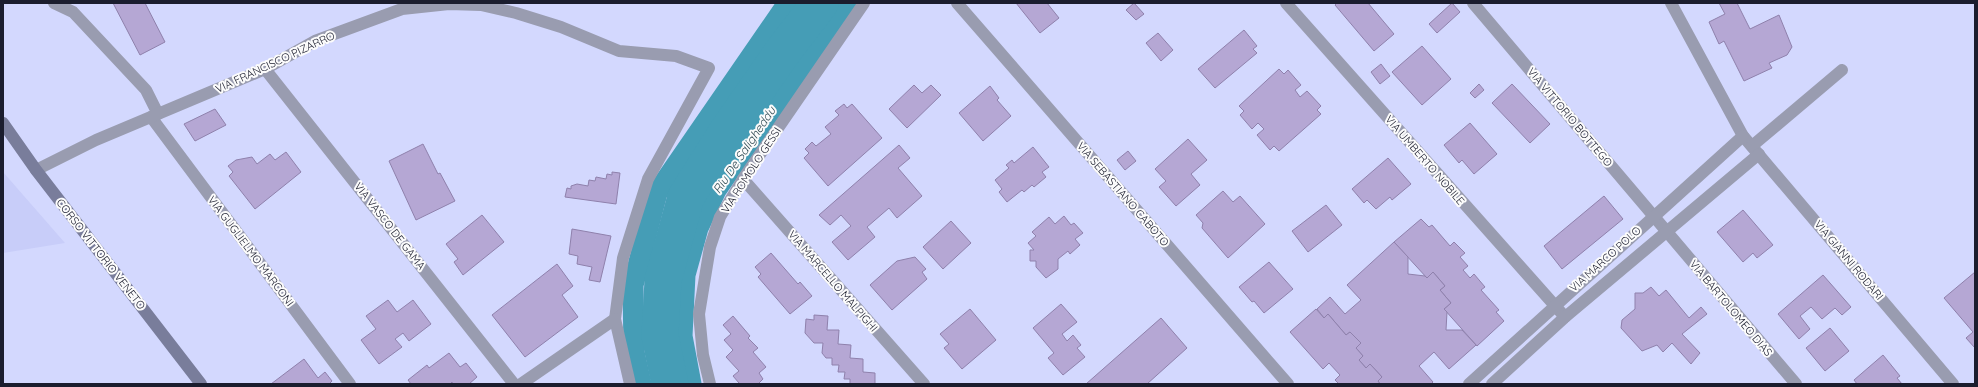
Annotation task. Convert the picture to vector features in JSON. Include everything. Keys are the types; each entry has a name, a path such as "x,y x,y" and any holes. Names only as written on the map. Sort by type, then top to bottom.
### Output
{"main road":[{"name":"CORSO VITTORIO VENETO","path":"3,123 36,170 201,384"}],"street":[{"name":"VIA GUGLIELMO MARCONI","path":"54,3 73,12 146,90 154,116 350,384"},
{"name":"VIA FRANCISCO PIZARRO","path":"36,170 96,140 265,68 315,41 402,9 450,3 481,5 516,13 562,27 619,51 676,56 709,68 648,179 624,258 615,318"},
{"name":"VIA ROMOLO GESSI","path":"710,384 703,355 699,314 710,247 720,217 743,179 864,3"},
{"name":"VIA SEBASTIANO CABOTO","path":"957,3 1288,384"},
{"name":"VIA UMBERTO NOBILE","path":"1286,3 1565,317"},
{"name":"VIA VITTORIO BOTTEGO","path":"1473,3 1667,232"},
{"name":"VIA GIANNI RODARI","path":"1671,3 1743,136 1953,384"},
{"name":"VIA VASCO DE GAMA","path":"265,68 514,384"},
{"name":"VIA MARCO POLO","path":"1492,384 1565,317 1667,232 1842,70"},
{"name":"VIA MARCO POLO","path":"1468,384 1743,136"},
{"name":"VIA MARCELLO MALPIGHI","path":"743,179 924,384"},
{"name":"VIA BARTOLOMEO DIAS","path":"1667,232 1796,384"},
{"path":"521,384 615,318 630,384"}],"shaded area":[{"path":"3,172 65,243 3,253"}],"building":[{"path":"113,3 145,3 165,42 140,55"},
{"path":"1016,3 1047,3 1059,18 1040,33"},
{"path":"1134,3 1144,14 1136,20 1126,10"},
{"path":"1337,3 1368,3 1394,34 1374,51 1335,5"},
{"path":"1452,3 1460,12 1437,33 1429,24"},
{"path":"1719,3 1737,3 1750,29 1779,15 1792,47 1787,55 1769,63 1772,68 1744,81 1724,41 1719,44 1709,22 1725,14"},
{"path":"1244,30 1257,46 1253,49 1257,53 1215,88 1198,69"},
{"path":"1158,33 1173,50 1161,61 1146,43"},
{"path":"1422,46 1451,79 1422,105 1392,72"},
{"path":"1381,64 1390,76 1380,84 1371,72"},
{"path":"1279,69 1284,74 1288,70 1301,85 1295,90 1300,97 1307,91 1321,106 1317,110 1321,114 1279,151 1274,146 1270,150 1257,135 1264,129 1258,123 1252,129 1240,115 1244,111 1239,106"},
{"path":"1479,84 1484,90 1475,98 1470,93"},
{"path":"1512,84 1550,124 1530,143 1492,103"},
{"path":"914,85 922,93 931,85 941,95 907,128 889,109"},
{"path":"990,86 999,98 997,100 1011,116 983,141 959,113"},
{"path":"844,104 847,108 852,104 882,138 828,186 804,158 809,153 805,149 812,142 816,146 831,134 825,127 839,115 835,111"},
{"path":"215,109 226,125 195,141 184,124"},
{"path":"1470,123 1497,154 1474,174 1462,160 1459,163 1444,145"},
{"path":"1188,139 1207,160 1191,174 1200,185 1176,206 1159,187 1166,181 1155,169"},
{"path":"423,144 438,174 440,173 455,201 416,220 389,161"},
{"path":"899,145 910,158 898,168 922,196 897,218 889,208 867,227 875,237 848,260 832,242 851,226 841,215 830,225 819,215"},
{"path":"1033,147 1049,167 1042,172 1046,177 1034,187 1032,185 1024,192 1022,190 1007,202 999,192 1002,189 995,180 1009,168 1006,165 1012,160 1014,163"},
{"path":"1128,151 1136,161 1125,170 1117,160"},
{"path":"286,152 301,172 255,209 229,176 233,172 228,166 236,160 252,157 257,164 270,154 275,160"},
{"path":"1388,158 1411,184 1392,200 1390,197 1376,209 1367,200 1364,203 1352,189"},
{"path":"612,172 620,173 616,204 565,197 567,188 571,189 571,186 577,184 588,186 589,180 595,181 596,177 606,179 607,174 612,175"},
{"path":"1223,191 1233,202 1240,196 1265,224 1228,258 1202,228 1203,223 1196,215"},
{"path":"1604,196 1623,219 1562,269 1544,246"},
{"path":"1326,205 1342,225 1308,252 1292,231"},
{"path":"1743,210 1773,245 1757,258 1753,253 1743,262 1717,232"},
{"path":"482,215 504,242 463,275 454,262 458,259 446,244"},
{"path":"1064,216 1071,225 1074,223 1083,233 1075,239 1080,245 1070,254 1068,251 1058,259 1058,269 1046,278 1036,267 1036,261 1030,261 1030,250 1034,250 1028,243 1036,236 1032,232 1049,217 1055,224"},
{"path":"1421,219 1429,227 1432,225 1450,246 1454,242 1465,253 1460,257 1468,266 1463,270 1470,278 1474,274 1485,287 1481,290 1499,310 1496,312 1504,321 1477,346 1444,309 1451,303 1440,290 1445,286 1433,272 1427,278 1394,242"},
{"path":"951,221 971,243 943,269 923,247"},
{"path":"572,229 611,236 600,282 589,280 592,267 577,264 578,256 569,254"},
{"path":"1394,242 1408,257 1408,274 1425,276 1427,278 1433,272 1445,286 1440,290 1451,303 1444,309 1447,312 1446,330 1462,330 1476,345 1449,369 1434,352 1419,366 1433,382 1431,384 1380,384 1378,381 1382,377 1370,364 1366,368 1359,360 1363,356 1356,348 1361,343 1350,332 1346,335 1328,314 1324,318 1317,309 1330,297 1345,314 1361,300 1347,285"},
{"path":"771,253 798,284 800,282 812,296 790,314 758,277 761,274 755,267"},
{"path":"915,257 926,269 922,272 927,279 892,310 870,285 897,261"},
{"path":"1269,262 1293,289 1264,313 1239,287"},
{"path":"557,264 573,286 562,295 578,317 525,357 492,315"},
{"path":"1975,272 1975,348 1966,338 1973,332 1944,298"},
{"path":"1823,275 1851,307 1842,315 1835,308 1822,319 1811,307 1800,316 1810,329 1799,339 1778,314"},
{"path":"1651,287 1659,296 1666,290 1689,318 1701,307 1707,314 1682,334 1700,353 1691,364 1672,343 1663,352 1657,345 1642,351 1621,328 1622,320 1635,309 1635,293 1643,293"},
{"path":"388,300 397,312 413,300 431,324 409,341 403,333 395,339 402,347 379,364 361,340 376,329 366,316"},
{"path":"1061,304 1077,322 1062,334 1067,341 1073,335 1081,345 1077,348 1085,357 1063,375 1048,358 1054,353 1033,328"},
{"path":"970,309 996,340 962,369 944,348 949,344 940,334"},
{"path":"1316,309 1324,318 1328,314 1346,335 1350,332 1361,343 1356,348 1363,356 1359,360 1366,368 1370,364 1382,377 1378,381 1380,384 1339,384 1335,380 1340,375 1329,363 1323,369 1290,332"},
{"path":"814,315 828,316 827,330 839,330 838,344 851,345 850,358 863,359 863,372 875,373 875,384 850,384 850,379 844,379 845,372 838,372 839,365 832,365 832,358 826,358 822,353 823,343 814,343 805,333 806,319 814,320"},
{"path":"733,316 750,336 748,338 758,348 753,352 766,367 759,373 763,379 758,384 737,384 739,383 733,376 739,371 726,357 733,350 724,340 731,334 723,325"},
{"path":"1161,318 1187,348 1147,384 1086,384"},
{"path":"1830,328 1849,351 1825,371 1806,348"},
{"path":"449,353 460,367 466,363 477,377 469,384 453,384 452,382 450,384 411,384 408,380 427,365 429,368"},
{"path":"1883,355 1900,376 1897,378 1902,384 1857,384 1854,380"},
{"path":"304,359 318,378 325,372 332,381 329,384 271,384"}],"waterway":[{"name":"Riu De Saligheddu","path":"641,384 634,352 633,285 657,193 788,3"},
{"name":"Riu De Saligheddu","path":"670,384 660,336 663,280 686,197 727,132 784,50 820,3"},
{"name":"Riu De Saligheddu","path":"691,384 682,336 685,275 698,228 716,190 846,3"}]}
